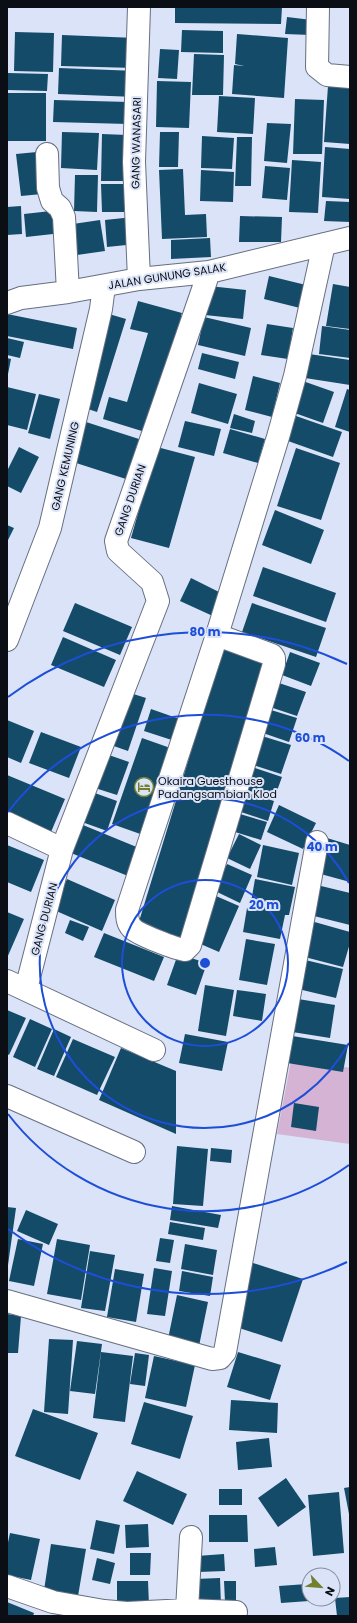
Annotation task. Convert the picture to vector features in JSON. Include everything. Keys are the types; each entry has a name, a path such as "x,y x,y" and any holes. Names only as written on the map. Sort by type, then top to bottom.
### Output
{"street":[{"name":"GANG WANASARI","path":"139,7 134,162 139,279"},
{"path":"318,7 318,67 327,75 350,77"},
{"path":"47,154 48,188 52,201 60,208 64,217 68,292"},
{"name":"JALAN GUNUNG SALAK","path":"7,303 21,298 68,292 139,279 209,272 350,238"},
{"path":"217,635 272,655 274,658 274,664 190,945 185,950 135,931 131,928 127,910 217,635 295,376 324,244"},
{"name":"GANG DURIAN","path":"154,1050 16,985 62,849 158,601 152,582 118,551 116,541 209,272"},
{"name":"GANG KEMUNING","path":"7,640 50,528 99,316 104,286"},
{"path":"7,823 62,849"},
{"path":"7,1301 212,1359 220,1358 225,1352 317,842"},
{"path":"7,1096 134,1152"},
{"path":"187,1610 191,1537"},
{"path":"7,1586 53,1602 104,1611 127,1612 187,1610 236,1612"}],"shaded area":[{"path":"292,1056 350,1068 350,1144 277,1134"}],"building":[{"path":"175,7 282,7 281,24 175,23"},
{"path":"287,17 312,20 311,35 285,34"},
{"path":"182,30 223,31 223,53 181,52"},
{"path":"15,32 54,33 53,72 14,71"},
{"path":"237,34 288,38 284,98 232,94 234,65 244,66 235,64"},
{"path":"62,35 136,38 135,68 61,66"},
{"path":"160,49 179,50 177,79 158,78"},
{"path":"194,54 224,55 223,95 192,95"},
{"path":"59,68 137,71 136,97 58,94"},
{"path":"8,73 48,74 47,91 8,90"},
{"path":"157,81 191,82 189,128 156,127"},
{"path":"328,86 350,87 350,144 324,142"},
{"path":"8,93 46,93 46,141 8,141"},
{"path":"219,96 255,98 253,134 217,132"},
{"path":"295,99 324,100 322,154 293,154"},
{"path":"54,100 129,102 128,124 53,122"},
{"path":"267,123 291,124 287,163 264,161"},
{"path":"62,132 99,133 97,170 61,168"},
{"path":"160,132 179,132 178,167 159,167"},
{"path":"102,134 127,135 127,181 101,181"},
{"path":"202,136 234,138 232,169 201,168"},
{"path":"237,137 252,137 251,186 235,186"},
{"path":"325,147 350,149 350,199 322,197"},
{"path":"37,152 42,194 21,196 16,154"},
{"path":"292,160 321,162 318,213 289,212"},
{"path":"265,166 290,168 287,200 262,198"},
{"path":"183,169 185,215 206,214 207,237 162,239 159,170"},
{"path":"201,170 234,172 233,202 200,201"},
{"path":"75,175 98,175 97,212 74,211"},
{"path":"101,184 124,184 124,212 102,212"},
{"path":"326,201 350,202 350,222 324,221"},
{"path":"21,206 22,234 7,235 7,207"},
{"path":"60,210 62,233 26,237 24,214"},
{"path":"240,216 282,217 281,242 239,242"},
{"path":"133,217 136,244 107,247 105,220"},
{"path":"100,220 105,251 77,255 73,224"},
{"path":"210,238 211,257 171,259 171,240"},
{"path":"269,276 306,285 300,308 264,299"},
{"path":"333,284 350,287 350,329 326,326"},
{"path":"209,286 246,290 243,319 205,315"},
{"path":"138,301 182,313 145,432 103,419 109,397 127,402 148,333 130,329"},
{"path":"7,314 77,328 73,349 7,336"},
{"path":"109,314 126,319 97,412 79,406"},
{"path":"204,317 251,328 245,356 198,345"},
{"path":"267,324 293,328 288,359 261,355"},
{"path":"322,326 350,330 350,358 319,354"},
{"path":"7,338 24,342 20,358 7,355"},
{"path":"202,353 239,362 235,379 198,369"},
{"path":"309,354 350,360 350,385 305,378"},
{"path":"7,358 11,359 8,374 7,374"},
{"path":"253,376 280,383 272,417 245,410"},
{"path":"300,380 334,392 323,423 289,411"},
{"path":"199,383 237,394 228,424 191,413"},
{"path":"7,387 36,394 27,430 7,425"},
{"path":"347,389 350,390 350,432 335,427"},
{"path":"39,394 60,399 50,439 28,433"},
{"path":"234,414 255,421 252,433 230,428"},
{"path":"296,416 342,432 333,457 288,441"},
{"path":"185,421 221,429 214,456 178,447"},
{"path":"86,422 139,439 126,479 73,462"},
{"path":"230,429 265,439 258,463 223,453"},
{"path":"19,447 39,457 21,493 7,486 7,471"},
{"path":"157,447 195,457 169,548 131,538"},
{"path":"296,448 340,463 321,520 277,506"},
{"path":"275,510 324,530 311,564 262,545"},
{"path":"7,525 14,528 7,542"},
{"path":"263,567 336,593 326,622 253,596"},
{"path":"191,578 225,595 215,617 180,601"},
{"path":"75,603 132,627 120,655 63,631"},
{"path":"252,603 326,628 316,657 242,632"},
{"path":"63,637 116,660 104,687 51,665"},
{"path":"223,647 269,661 183,942 137,928"},
{"path":"290,652 320,663 311,686 282,675"},
{"path":"279,683 306,692 297,716 270,707"},
{"path":"127,692 146,698 128,751 108,744"},
{"path":"151,709 188,722 181,743 144,731"},
{"path":"271,710 297,718 289,742 263,733"},
{"path":"7,720 34,731 21,763 7,757"},
{"path":"41,732 81,747 69,778 29,763"},
{"path":"262,736 291,745 281,774 253,765"},
{"name":"Okaira Guesthouse Padangsambian Klod","path":"142,738 176,750 146,836 112,824"},
{"path":"106,754 129,762 117,795 95,788"},
{"path":"255,768 282,777 274,799 247,790"},
{"path":"7,775 65,799 51,832 7,814"},
{"path":"92,792 117,801 107,831 82,822"},
{"path":"247,793 274,801 268,821 241,812"},
{"path":"279,805 316,823 303,849 267,832"},
{"path":"240,814 267,822 261,840 235,832"},
{"path":"83,825 139,848 128,876 71,853"},
{"path":"239,834 261,845 250,869 227,858"},
{"path":"327,838 350,845 350,882 317,873"},
{"path":"7,845 44,860 31,892 7,882"},
{"path":"263,845 299,853 292,885 257,877"},
{"path":"227,864 252,875 240,903 215,891"},
{"path":"67,879 115,900 102,931 54,910"},
{"path":"255,879 295,887 289,915 285,915 280,939 243,932 247,908 250,908"},
{"path":"317,885 350,893 350,925 310,915"},
{"path":"216,896 239,906 219,952 196,942"},
{"path":"7,912 24,919 7,958"},
{"path":"70,920 89,927 83,941 65,933"},
{"path":"311,921 350,932 350,943 343,967 301,956"},
{"path":"104,933 164,957 154,981 94,957"},
{"path":"246,939 275,944 267,985 239,980"},
{"path":"178,954 207,963 196,995 167,985"},
{"path":"301,959 343,969 336,998 294,988"},
{"path":"205,985 234,990 226,1036 198,1031"},
{"path":"237,990 266,994 262,1021 233,1016"},
{"path":"292,998 335,1005 330,1038 286,1031"},
{"path":"7,1010 26,1018 9,1055 7,1054"},
{"path":"30,1019 52,1029 35,1067 13,1057"},
{"path":"54,1029 71,1037 54,1076 37,1069"},
{"path":"185,1034 228,1042 222,1071 179,1063"},
{"path":"286,1035 348,1045 343,1072 281,1062"},
{"path":"73,1039 115,1057 97,1095 56,1077"},
{"path":"121,1048 176,1071 176,1134 99,1100"},
{"path":"294,1103 319,1107 316,1131 291,1127"},
{"path":"177,1146 208,1149 203,1206 173,1204"},
{"path":"211,1148 232,1150 231,1163 210,1161"},
{"path":"172,1206 221,1215 218,1228 170,1220"},
{"path":"7,1207 16,1208 8,1265 7,1265"},
{"path":"26,1210 58,1224 49,1245 17,1231"},
{"path":"170,1222 205,1228 203,1240 168,1234"},
{"path":"160,1238 174,1240 170,1263 156,1261"},
{"path":"18,1239 43,1244 34,1286 9,1281"},
{"path":"57,1239 90,1245 81,1300 47,1294"},
{"path":"185,1244 217,1250 213,1275 181,1269"},
{"path":"90,1251 115,1255 105,1311 81,1308"},
{"path":"253,1263 303,1279 282,1342 233,1326"},
{"path":"154,1268 172,1271 165,1316 147,1314"},
{"path":"115,1269 144,1274 136,1322 107,1317"},
{"path":"182,1271 213,1277 210,1296 179,1291"},
{"path":"177,1295 208,1302 199,1346 168,1339"},
{"path":"7,1314 21,1316 18,1353 7,1353"},
{"path":"49,1339 73,1340 68,1414 44,1412"},
{"path":"77,1341 102,1344 95,1394 70,1391"},
{"path":"101,1352 133,1356 125,1422 93,1418"},
{"path":"238,1352 281,1365 270,1400 227,1387"},
{"path":"135,1353 149,1355 145,1386 130,1384"},
{"path":"154,1356 195,1365 186,1407 145,1398"},
{"path":"231,1400 278,1403 277,1433 229,1430"},
{"path":"144,1402 193,1416 180,1459 131,1444"},
{"path":"33,1409 98,1433 80,1480 15,1456"},
{"path":"269,1438 272,1467 238,1470 236,1442"},
{"path":"137,1471 187,1494 173,1525 123,1501"},
{"path":"286,1478 306,1507 278,1527 258,1498"},
{"path":"350,1487 350,1514 349,1514 344,1488"},
{"path":"219,1489 242,1489 242,1505 219,1505"},
{"path":"339,1492 344,1553 313,1556 308,1495"},
{"path":"209,1515 247,1515 248,1542 209,1542"},
{"path":"96,1520 120,1525 114,1554 90,1549"},
{"path":"148,1524 149,1547 126,1548 125,1525"},
{"path":"10,1533 40,1539 31,1580 7,1575 7,1547"},
{"path":"51,1544 86,1549 77,1602 43,1597"},
{"path":"275,1547 277,1565 255,1567 254,1549"},
{"path":"130,1553 151,1553 150,1575 130,1575"},
{"path":"224,1554 225,1571 198,1572 197,1556"},
{"path":"97,1558 115,1563 110,1584 92,1580"},
{"path":"220,1578 221,1606 196,1606 195,1579"},
{"path":"117,1581 148,1581 149,1605 117,1605"},
{"path":"224,1581 236,1581 236,1602 225,1602"},
{"path":"301,1584 301,1602 281,1603 279,1586"},
{"path":"350,1597 350,1616 337,1616 336,1607 341,1607 341,1598"},
{"path":"7,1602 34,1613 33,1616 7,1616"}],"place":[{"name":"Okaira Guesthouse Padangsambian Klod","path":"144,787"}]}
